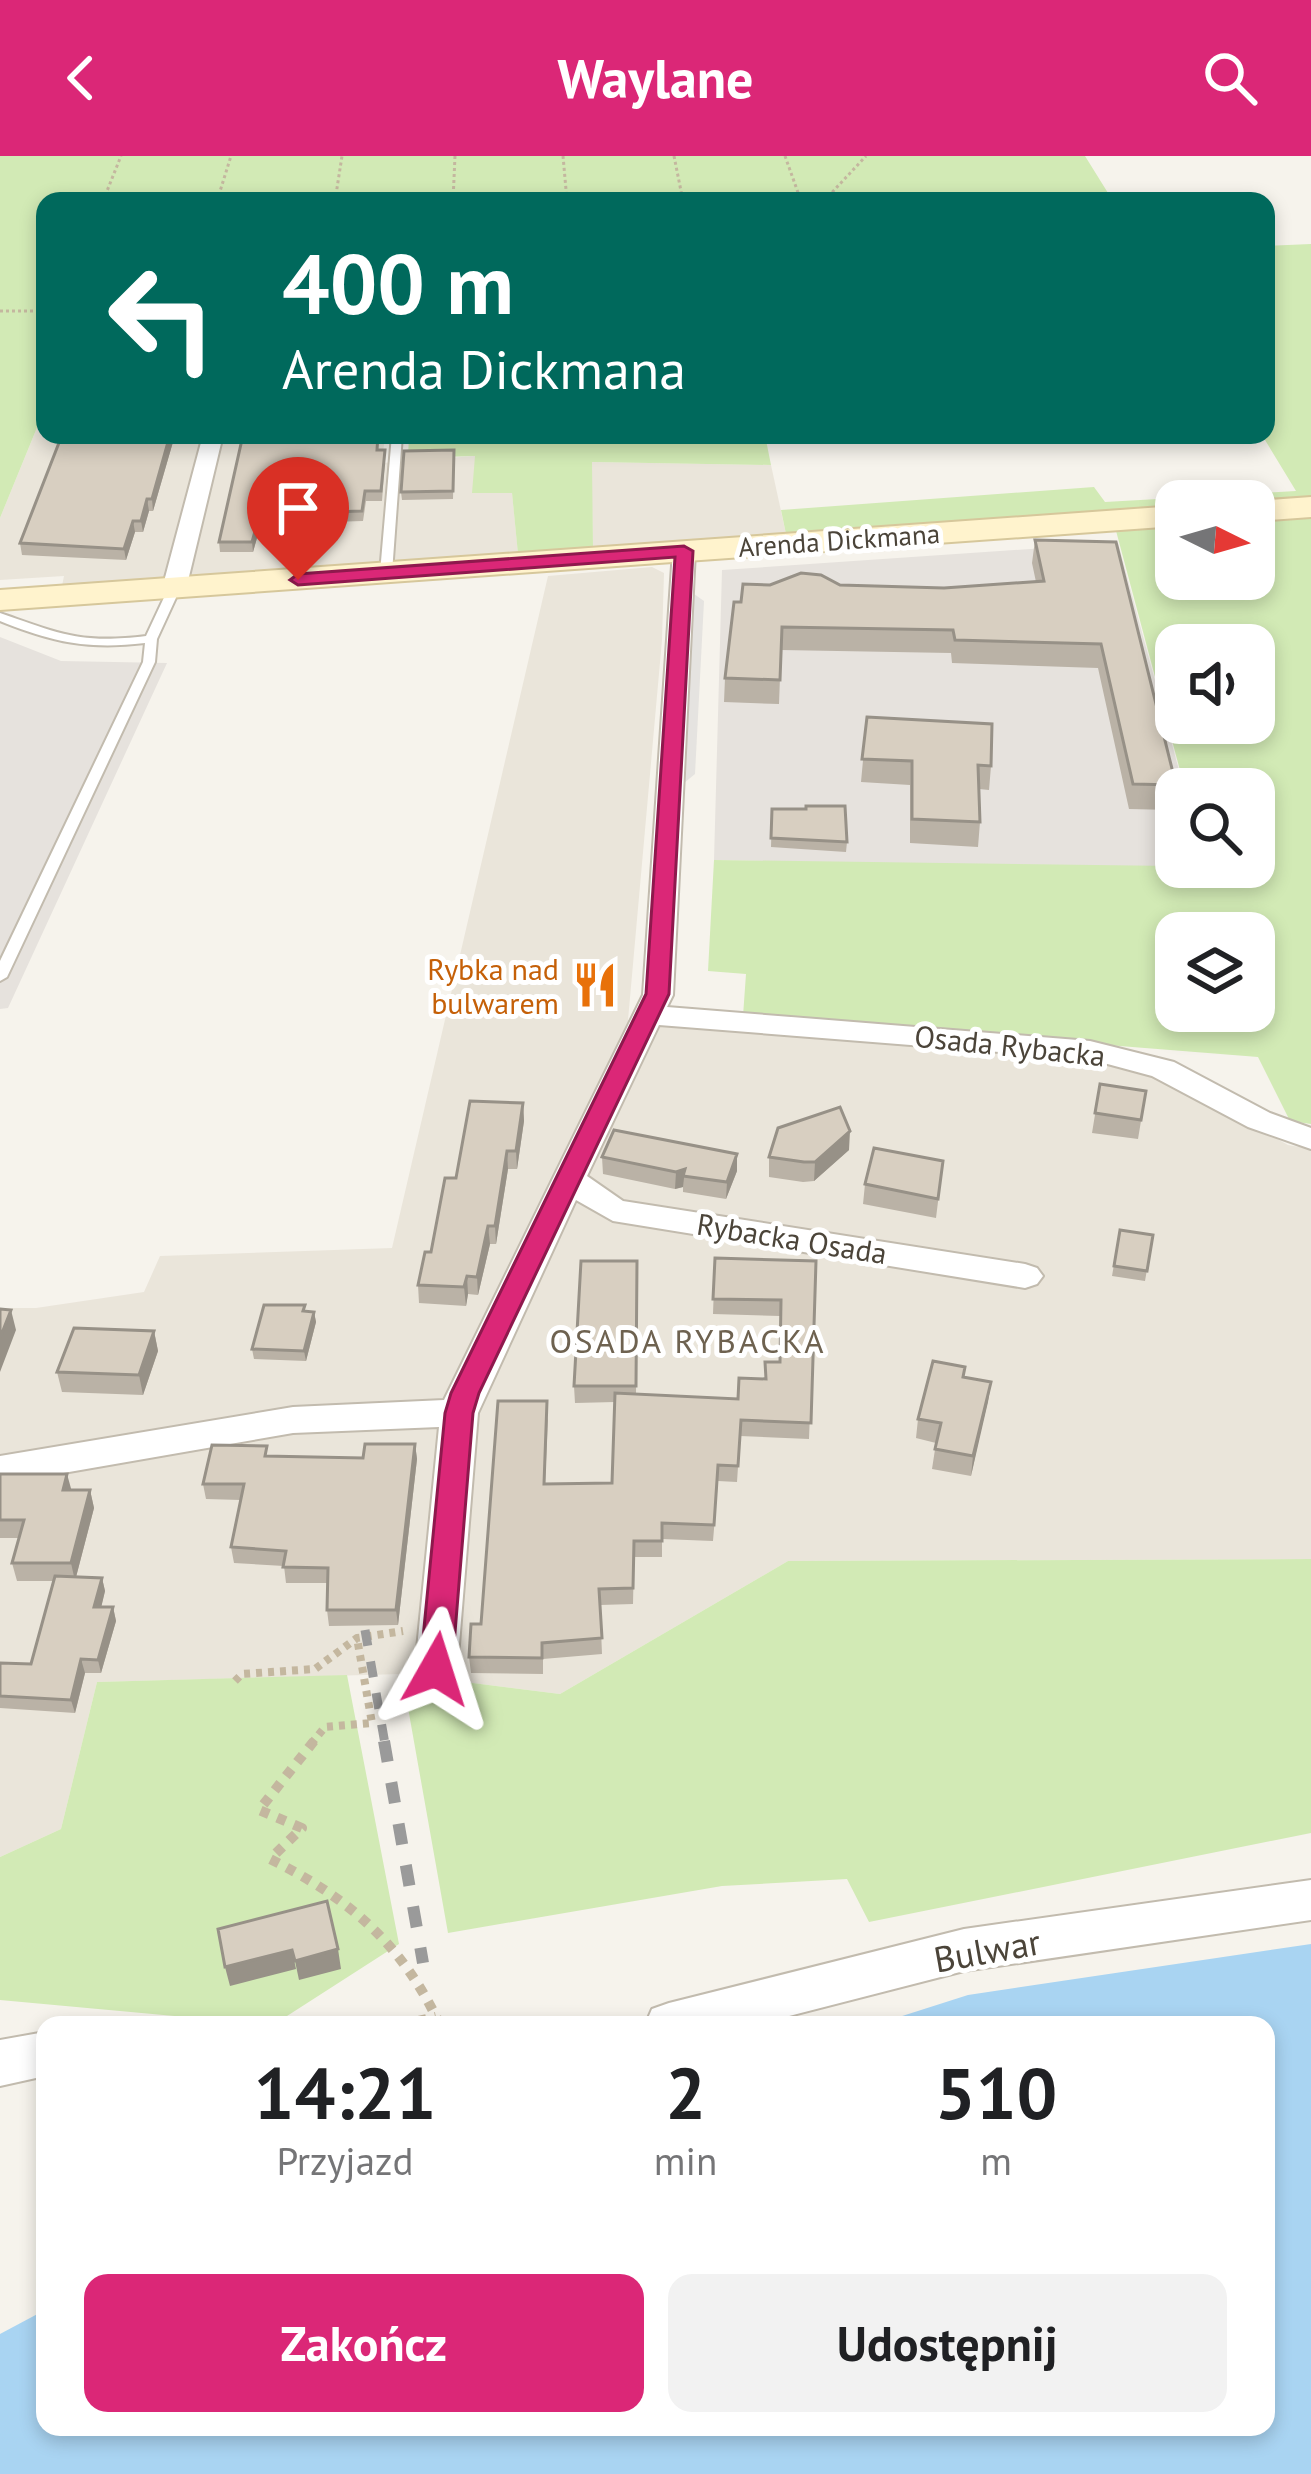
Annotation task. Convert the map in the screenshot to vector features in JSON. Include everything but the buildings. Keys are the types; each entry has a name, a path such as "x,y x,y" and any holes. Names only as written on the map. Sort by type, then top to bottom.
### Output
{"street":[{"path":"174,589 211,444"},
{"path":"1275,510 1311,507"},
{"name":"Arenda Dickmana","path":"0,601 1155,517"},
{"path":"436,1669 459,1413 658,994 684,551"},
{"name":"Osada Rybacka","path":"647,1015 1090,1050 1163,1069 1259,1120 1311,1138"},
{"name":"Rybacka Osada","path":"568,1179 613,1210 1025,1276"},
{"path":"0,1469 292,1420 459,1413"},
{"name":"Bulwar","path":"704,2016 964,1950 1311,1900"},
{"path":"0,2063 36,2056"}],"lane":[{"path":"386,573 396,444"},
{"path":"0,977 148,662 151,639 174,589"},
{"path":"0,617 65,643 95,647 151,639"}],"path":[{"path":"107,192 122,156"},
{"path":"220,192 231,156"},
{"path":"336,192 342,156"},
{"path":"453,192 455,156"},
{"path":"563,156 566,192"},
{"path":"674,156 681,192"},
{"path":"784,156 798,192"},
{"path":"832,192 866,156"},
{"path":"0,311 36,311"},
{"path":"235,1681 242,1674 315,1669 357,1638 440,1628"},
{"path":"357,1638 372,1724 325,1727 259,1810 302,1828 270,1859 332,1888 371,1924 414,1966 436,2016"}],"shaded area":[{"path":"36,430 36,444 384,444 382,463 475,456 512,492 518,554 62,586 64,576 0,580 0,518"},
{"path":"591,462 771,465 786,534 593,548"},
{"path":"1118,543 1155,681 1155,744 1172,744 1178,768 1155,768 1155,869 714,860 722,570"},
{"path":"652,567 664,573 662,640 628,1020 1089,1058 1137,1069 1183,1087 1288,1145 1311,1149 1311,1559 788,1561 560,1694 402,1674 97,1682 61,1829 0,1857 0,1308 36,1308 144,1292 160,1256 392,1248 548,576"},
{"path":"694,594 704,601 695,774 684,783"},
{"path":"0,637 61,661 167,663 8,1008 0,1009"}],"green space":[{"path":"0,156 1085,156 1107,192 36,192 36,430 0,518"},
{"path":"1311,244 1311,499 1275,500 1275,492 1296,491 1267,444 1275,444 1275,246"},
{"path":"409,444 767,444 771,465 592,462 593,548 518,554 512,493 472,493 475,456 408,458"},
{"path":"1094,487 1105,502 1155,499 1155,510 786,534 781,510"},
{"path":"1311,514 1311,1124 1290,1121 1258,1057 743,1016 746,974 708,971 714,860 1155,866 1155,888 1275,888 1275,768 1179,768 1173,744 1275,744 1275,624 1155,624 1155,677 1115,527 1155,524 1155,600 1275,600 1275,517"},
{"path":"1311,1559 1311,1833 869,1922 847,1879 722,1886 448,1933 402,1674 560,1694 788,1561"},
{"path":"347,1675 399,1944 287,2016 175,2016 0,2000 0,1857 61,1829 97,1682"}],"water":[{"path":"1311,1944 1311,2474 0,2474 0,2334 36,2315 36,2436 1275,2436 1275,2016 902,2016 968,1995"}],"railway":[{"path":"365,1630 385,1744"},
{"path":"384,1741 423,1963"}],"place":[{"name":"Rybka nad bulwarem","path":"595,985"}],"district":[{"name":"OSADA RYBACKA","path":"688,1340"}],"route":[{"path":"298,580 684,551 658,994 634,1035 465,1393 459,1413 436,1669"}]}
